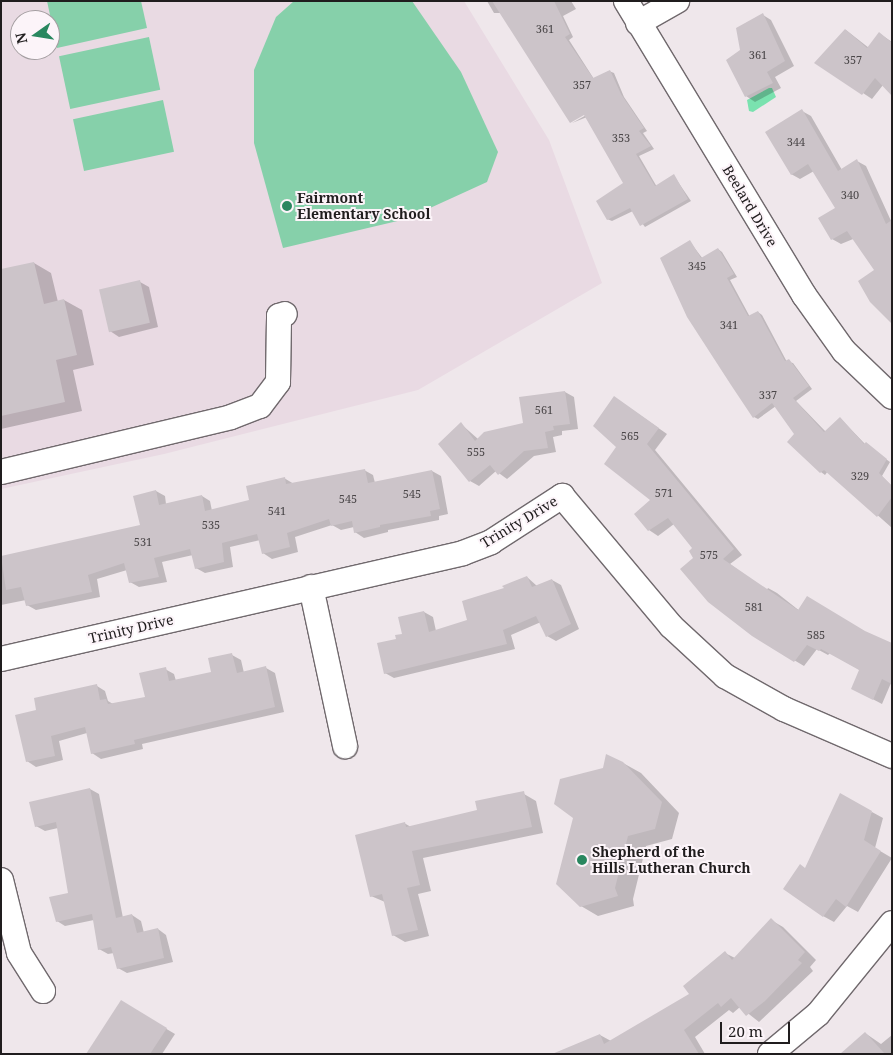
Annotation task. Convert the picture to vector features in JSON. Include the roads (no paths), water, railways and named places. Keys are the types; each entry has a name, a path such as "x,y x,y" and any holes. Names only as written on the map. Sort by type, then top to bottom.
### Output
{"street":[{"name":"Beelard Drive","path":"626,1 804,295 844,350 892,398"},
{"path":"638,23 677,1"},
{"path":"1,472 231,417 260,406 278,382 278,322 279,316 285,314"},
{"name":"Trinity Drive","path":"1,659 463,553 492,542 562,496 672,626 725,676 784,709 892,756"},
{"path":"310,587 346,746"},
{"path":"1,880 18,954 43,991"},
{"path":"770,1054 818,1014 892,923"}],"place":[{"name":"Fairmont Elementary School","path":"287,206"},
{"name":"Shepherd of the Hills Lutheran Church","path":"582,860"}]}
